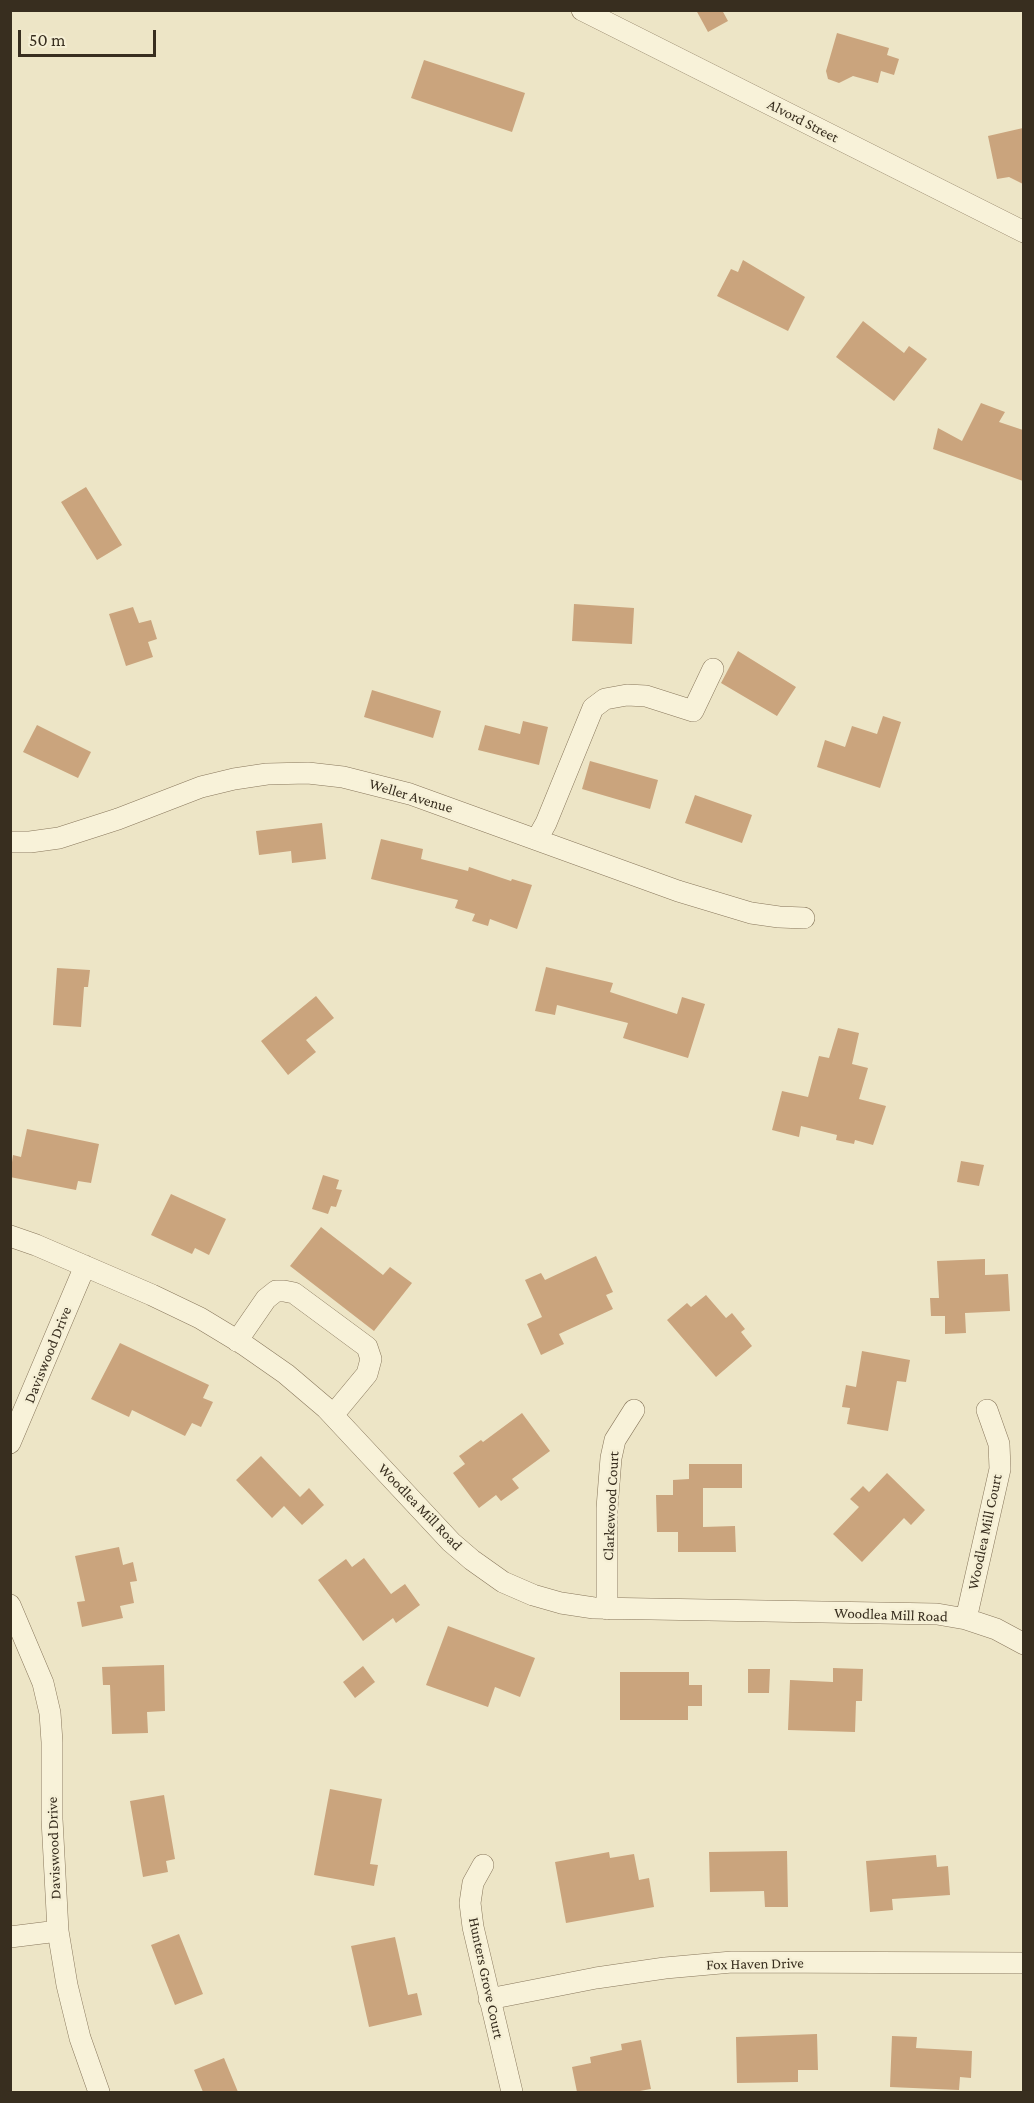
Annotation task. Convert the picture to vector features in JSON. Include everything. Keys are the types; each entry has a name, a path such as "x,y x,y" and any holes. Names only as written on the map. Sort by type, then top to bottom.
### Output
{"street":[{"name":"Alvord Street","path":"582,10 1023,232"},
{"path":"537,840 593,708 605,699 627,695 646,696 693,711 713,669"},
{"name":"Weller Avenue","path":"10,842 59,838 201,788 234,779 267,774 308,773 375,783 410,794 678,891 751,913 779,918 804,918"},
{"name":"Woodlea Mill Road","path":"10,1236 171,1304 237,1341 286,1374 333,1415 451,1542 503,1582 533,1595 561,1603 607,1609 937,1614 966,1619 996,1629 1023,1644"},
{"name":"Daviswood Drive","path":"10,1443 85,1266"},
{"path":"237,1341 266,1299 276,1291 284,1291 294,1293 368,1347 371,1359 368,1374 333,1415"},
{"name":"Clarkewood Court","path":"607,1609 611,1458 615,1440 634,1410"},
{"name":"Woodlea Mill Court","path":"966,1619 1000,1469 999,1444 987,1410"},
{"name":"Daviswood Drive","path":"10,1605 43,1683 50,1713 52,1820 58,1931 67,1985 80,2038 99,2092"},
{"name":"Hunters Grove Court","path":"483,1865 473,1883 470,1903 473,1927 512,2092"},
{"path":"10,1937 58,1931"},
{"name":"Fox Haven Drive","path":"489,1999 642,1971 732,1962 1023,1963"}],"building":[{"path":"696,10 722,10 728,21 708,32"},
{"path":"837,33 889,48 887,55 899,59 894,75 881,71 878,83 853,76 839,83 828,79 826,71"},
{"path":"424,60 525,93 512,132 411,98"},
{"path":"1023,128 1023,184 1009,177 997,179 988,136"},
{"path":"743,260 805,297 788,331 717,296 731,269 738,272"},
{"path":"863,321 904,353 909,346 927,359 894,401 836,357"},
{"path":"981,403 1005,412 999,422 1023,430 1023,481 933,449 938,428 962,441"},
{"path":"86,487 122,545 97,560 61,502"},
{"path":"574,604 634,608 632,644 572,641"},
{"path":"133,607 139,623 151,620 157,639 148,642 153,657 126,666 109,614"},
{"path":"738,651 796,687 777,716 721,683"},
{"path":"372,690 441,711 433,738 364,717"},
{"path":"883,716 901,722 880,788 817,767 825,740 845,747 852,726 877,734"},
{"path":"523,721 548,727 539,765 478,750 485,725 520,734"},
{"path":"37,725 91,752 78,778 23,752"},
{"path":"590,761 658,780 650,809 582,789"},
{"path":"695,795 752,815 742,843 685,823"},
{"path":"322,823 326,859 292,863 291,851 259,855 256,831"},
{"path":"381,839 423,849 421,859 468,871 469,867 511,881 512,879 532,885 517,929 490,919 488,926 472,921 475,914 455,908 458,900 371,879"},
{"path":"546,967 613,983 610,992 677,1014 682,997 705,1004 688,1058 623,1038 628,1023 557,1005 555,1015 535,1011"},
{"path":"57,968 90,970 88,987 84,987 81,1027 53,1025"},
{"path":"316,996 334,1018 306,1040 316,1052 288,1075 261,1041"},
{"path":"838,1028 859,1033 852,1064 868,1068 859,1099 886,1106 873,1145 855,1140 854,1144 836,1140 837,1135 801,1126 799,1137 772,1130 782,1091 808,1097 819,1056 829,1058"},
{"path":"27,1129 99,1144 91,1183 78,1181 76,1190 10,1177 13,1155 21,1157"},
{"path":"961,1161 984,1165 979,1186 957,1182"},
{"path":"323,1175 339,1180 336,1189 342,1190 336,1207 331,1206 328,1214 312,1209"},
{"path":"171,1194 226,1219 209,1255 195,1248 192,1254 151,1235"},
{"path":"321,1227 383,1275 390,1267 412,1283 374,1331 290,1266"},
{"path":"596,1256 613,1292 606,1295 613,1309 559,1334 564,1344 541,1355 527,1324 542,1317 525,1280 541,1273 545,1280"},
{"path":"985,1259 985,1275 1008,1274 1010,1311 965,1313 966,1333 945,1334 945,1316 931,1316 930,1298 939,1298 937,1261"},
{"path":"706,1295 726,1318 732,1313 745,1329 741,1332 752,1346 716,1377 667,1320 687,1303 691,1307"},
{"path":"120,1343 209,1385 203,1398 213,1402 201,1427 192,1423 185,1436 132,1410 129,1417 91,1399"},
{"path":"862,1351 910,1360 906,1382 897,1381 888,1431 847,1424 850,1408 842,1407 846,1385 856,1387"},
{"path":"522,1413 550,1451 512,1479 519,1488 501,1501 496,1495 479,1508 453,1473 465,1464 459,1456 481,1440 483,1442"},
{"path":"261,1456 300,1497 309,1488 324,1505 302,1525 284,1506 272,1518 236,1480"},
{"path":"689,1464 742,1464 742,1488 703,1488 703,1527 735,1526 736,1552 678,1552 678,1532 657,1532 656,1495 673,1495 673,1480 689,1479"},
{"path":"887,1473 925,1510 911,1525 904,1518 862,1562 833,1534 859,1507 850,1499 863,1486 869,1492"},
{"path":"119,1547 123,1565 133,1562 137,1581 130,1582 134,1603 120,1606 123,1618 82,1627 77,1602 85,1601 75,1556"},
{"path":"364,1558 391,1594 405,1584 420,1605 396,1623 393,1618 363,1641 318,1580 346,1559 352,1567"},
{"path":"448,1626 535,1658 520,1697 495,1687 488,1707 426,1685"},
{"path":"164,1665 165,1711 147,1712 148,1733 112,1734 110,1685 103,1685 102,1667"},
{"path":"363,1666 375,1682 355,1698 343,1682"},
{"path":"833,1668 863,1669 862,1701 856,1701 855,1732 788,1730 790,1680 833,1682"},
{"path":"748,1669 770,1669 769,1693 748,1693"},
{"path":"620,1672 689,1672 689,1685 702,1685 702,1706 688,1706 688,1720 620,1720"},
{"path":"330,1789 382,1799 370,1864 378,1865 374,1886 314,1875"},
{"path":"164,1795 175,1859 166,1861 168,1872 143,1877 130,1801"},
{"path":"787,1851 788,1907 765,1907 764,1891 710,1892 709,1852"},
{"path":"609,1852 610,1858 634,1854 639,1880 649,1878 654,1907 566,1923 555,1862"},
{"path":"936,1855 937,1867 948,1866 950,1895 892,1899 893,1910 870,1912 866,1861"},
{"path":"179,1934 203,1994 175,2005 151,1945"},
{"path":"395,1937 408,1995 417,1993 422,2015 369,2027 351,1946"},
{"path":"817,2034 818,2070 798,2070 798,2082 737,2083 736,2037"},
{"path":"892,2036 917,2037 916,2048 972,2051 971,2078 960,2077 959,2090 890,2087"},
{"path":"641,2040 651,2089 634,2092 577,2092 572,2067 591,2063 590,2057 622,2050 621,2044"},
{"path":"224,2058 238,2092 203,2092 194,2070"}]}
